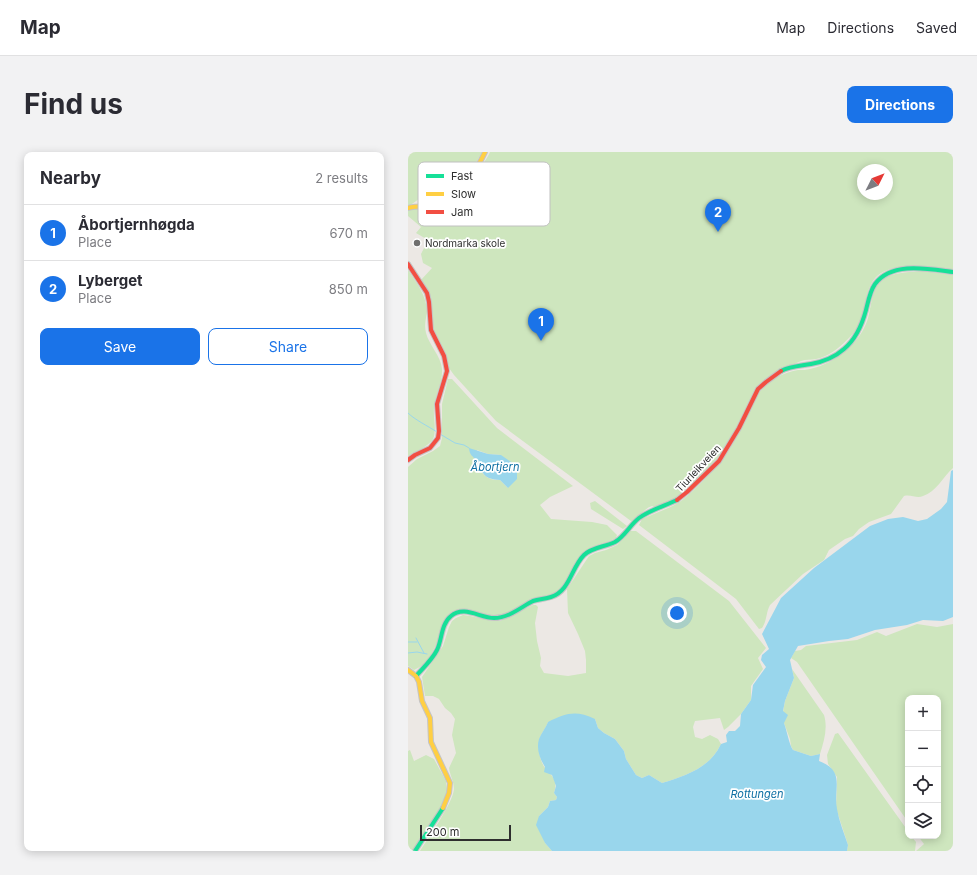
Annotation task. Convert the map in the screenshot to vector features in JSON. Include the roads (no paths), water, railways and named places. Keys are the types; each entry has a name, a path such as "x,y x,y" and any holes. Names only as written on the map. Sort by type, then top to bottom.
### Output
{"street":[{"path":"480,162 485,152"},
{"path":"408,208 418,206"},
{"path":"408,264 426,291 430,309 430,329 443,357 447,370 438,401 437,441 431,448 415,454 408,460"},
{"name":"Tiurleikveien","path":"416,676 437,650 445,626 449,619 454,615 465,611 492,618 498,618 537,600 555,595 562,590 580,560 586,553 595,548 614,542 621,537 641,516 675,502 683,496 724,454 750,408 756,391 762,385 784,369 792,366 812,364 826,359 837,354 848,345 860,329 871,291 882,276 894,271 909,268 953,272"},
{"path":"408,670 416,676 420,682 422,701 430,718 431,742 450,783 449,793 445,804 416,851"}],"water":[{"name":"Åbortjern","path":"469,448 488,454 501,455 517,466 517,479 508,488 500,480 491,479 485,476 476,460 471,455"},
{"name":"Rottungen","path":"953,470 953,617 943,621 923,620 907,625 875,630 848,639 798,646 790,660 794,678 785,701 783,711 788,715 784,723 789,741 793,750 811,756 820,754 819,761 827,765 836,775 837,809 848,845 847,851 552,851 545,843 536,825 539,816 548,807 550,801 556,800 557,797 554,793 556,786 552,775 544,772 545,767 538,750 539,739 548,722 560,716 571,714 582,714 595,719 598,728 615,739 624,751 626,759 636,775 642,778 649,775 662,783 696,770 710,759 721,744 727,742 726,735 729,731 735,731 740,726 741,714 751,700 753,685 766,667 761,660 762,655 769,649 762,634 781,598 814,568 870,526 888,519 903,517 918,521 927,519 941,509 947,502 951,471"}],"waterway":[{"path":"408,413 418,421 437,432"},
{"path":"440,434 455,443 469,448"},
{"path":"416,638 424,653"},
{"path":"408,642 417,642"},
{"path":"408,653 417,652 427,654"}],"place":[{"name":"Lyberget","path":"718,232"},
{"name":"Nordmarka skole","path":"417,243"},
{"name":"Åbortjernhøgda","path":"541,341"}]}
